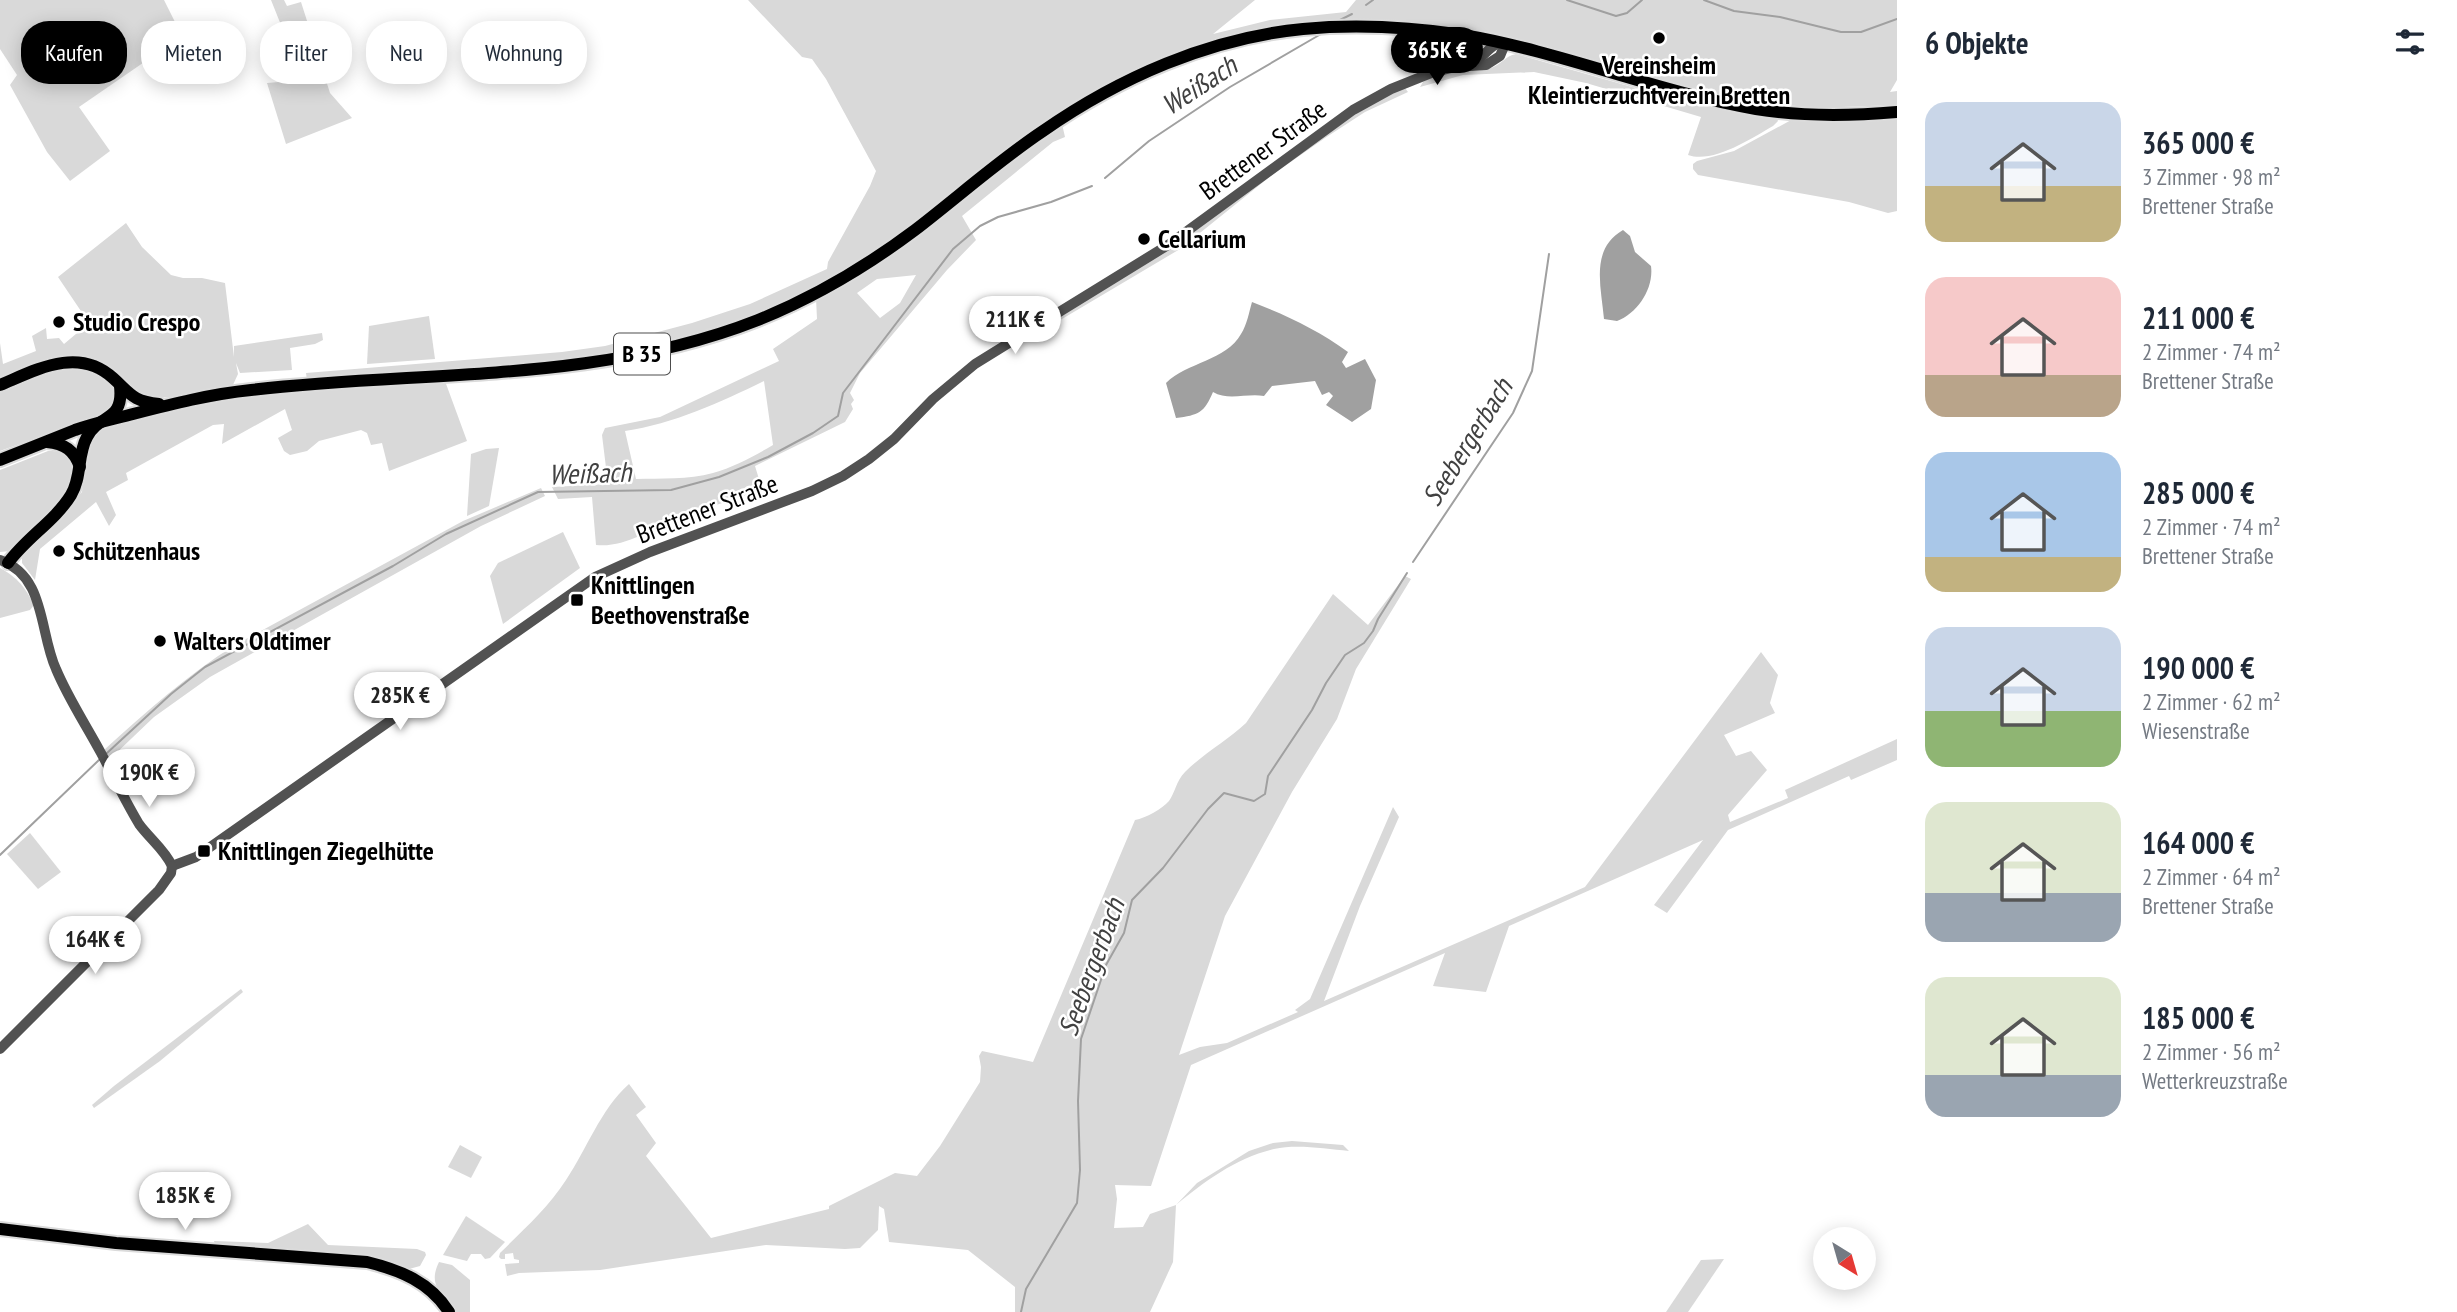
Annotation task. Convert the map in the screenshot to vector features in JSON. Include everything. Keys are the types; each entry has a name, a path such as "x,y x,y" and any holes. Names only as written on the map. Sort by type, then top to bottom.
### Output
{"main road":[{"name":"B 35","path":"0,460 103,421 212,396 249,390 587,365 705,339 812,296 861,267 914,231 1041,132 1083,105 1135,77 1182,57 1269,34 1329,27 1377,26 1457,34 1755,109 1859,116 1897,112"},
{"path":"0,386 64,361 87,363 115,379 133,398 142,402 170,405"},
{"path":"4,562 63,506 76,484 88,434 118,410 120,386"},
{"path":"47,442 66,447 76,457 80,468"},
{"path":"0,1229 116,1243 367,1262 394,1269 420,1281 449,1312"}],"street":[{"path":"1455,67 1462,63 1466,51 1457,34"},
{"name":"Brettener Straße","path":"172,866 196,857 595,578 650,552 813,491 844,475 894,439 933,399 975,364 1168,246 1353,110 1411,80 1471,65 1502,44"},
{"path":"0,1049 159,890 171,873 172,866 140,825 69,696 52,661 40,611 31,587 24,577 4,562"}],"shaded area":[{"path":"0,0 164,0 174,21 141,21 141,64 127,74 127,21 21,21 21,84 112,84 79,107 110,151 70,181 47,152 10,85 17,75 0,49"},
{"path":"271,0 284,0 287,6 301,2 307,21 279,21"},
{"path":"748,0 1255,0 1213,34 1270,20 1346,12 1356,0 1897,0 1897,80 1890,92 1897,91 1897,105 1814,108 1743,100 1396,22 1367,20 1306,24 1135,77 1062,124 1065,137 1053,142 962,216 976,240 947,270 860,373 850,393 854,400 851,404 853,409 845,422 755,466 762,489 616,544 596,545 592,497 558,499 552,487 608,484 602,435 605,428 660,417 779,361 773,349 817,319 816,298 911,226 859,263 787,303 714,331 587,360 307,380 306,373 562,352 605,346 692,323 750,304 827,269 828,262 876,171 826,79 812,59 802,57","holes":["916,275 900,303 880,318 857,293 877,279","764,381 773,445 713,473 684,478 636,479 625,431 679,418"]},
{"path":"1516,54 1639,89 1776,116 1778,121 1732,148 1698,157 1688,155 1701,117 1586,83 1534,72 1463,75 1420,87 1430,77 1491,68"},
{"path":"267,84 327,84 330,93 352,118 286,144"},
{"path":"1405,88 1408,92 1365,112 1272,175 1180,249 1013,348 1010,347 1158,256 1353,116 1389,93"},
{"path":"1897,117 1897,211 1888,213 1849,202 1698,175 1693,169 1693,164 1697,161 1734,151 1793,119"},
{"path":"126,223 142,247 171,275 225,283 234,357 234,346 322,333 323,340 290,348 292,370 240,373 236,363 238,374 232,387 185,397 144,398 76,357 55,358 0,379 0,343 3,364 36,351 32,336 46,328 47,339 59,338 64,344 89,323 58,277"},
{"path":"1623,230 1630,236 1635,252 1651,266 1651,274 1647,291 1638,306 1617,321 1604,319 1600,269 1606,247"},
{"path":"1252,302 1302,324 1348,352 1342,362 1346,368 1365,359 1376,380 1371,409 1352,422 1326,405 1333,396 1329,392 1322,395 1315,381 1272,386 1264,396 1225,396 1213,392 1200,412 1176,418 1166,383 1234,343 1245,327"},
{"path":"429,316 435,359 367,364 369,326"},
{"path":"64,365 97,371 114,386 115,404 99,419 61,429 0,451 0,389"},
{"path":"445,381 467,441 389,471 382,443 371,445 367,433 361,430 319,441 307,451 290,455 284,451 278,438 292,430 285,409 222,444 224,424 213,425 126,473 128,480 106,492 116,515 109,526 96,502 40,549 35,580 22,563 22,554 82,492 87,442 98,430 107,426 171,410 249,396"},
{"path":"499,448 489,506 467,516 471,454"},
{"path":"48,451 62,453 70,458 75,472 71,484 64,497 41,522 10,551 0,552 0,470"},
{"path":"541,488 545,496 481,526 210,677 154,717 110,759 104,750 184,681 235,645 463,521"},
{"path":"563,532 580,568 503,624 490,576 498,563"},
{"path":"0,568 12,575 24,588 34,605 30,610 0,618"},
{"path":"1405,576 1411,579 1356,669 1337,719 1292,792 1225,916 1179,1055 1200,1047 1227,1043 1298,1012 1295,1010 1310,999 1393,807 1399,817 1360,906 1324,1001 1585,887 1761,652 1778,675 1770,703 1775,713 1724,735 1736,756 1751,751 1767,770 1728,815 1730,822 1788,798 1785,790 1897,739 1897,760 1851,780 1849,776 1728,830 1667,913 1654,905 1703,840 1509,926 1486,992 1433,986 1445,953 1191,1065 1151,1186 1115,1185 1117,1199 1114,1228 1143,1227 1150,1214 1176,1205 1173,1262 1150,1312 1015,1312 1015,1287 968,1250 889,1242 884,1209 879,1206 878,1230 860,1248 766,1245 600,1270 519,1273 507,1276 505,1264 519,1263 519,1260 514,1259 513,1253 505,1254 505,1259 499,1257 559,1190 602,1118 629,1084 646,1107 636,1115 656,1143 646,1156 711,1238 829,1209 829,1206 895,1173 917,1176 940,1146 980,1082 979,1056 982,1051 1033,1062 1135,820 1166,804 1185,772 1246,723 1333,594 1368,625"},
{"path":"30,833 61,872 38,889 7,854"},
{"path":"241,989 243,992 160,1061 94,1108 92,1105 114,1086"},
{"path":"1292,1141 1343,1145 1349,1151 1292,1147 1260,1153 1222,1171 1176,1205 1197,1183 1249,1151 1273,1143"},
{"path":"460,1145 482,1157 471,1178 448,1167"},
{"path":"466,1216 505,1242 490,1258 471,1254 467,1261 443,1255"},
{"path":"308,1224 328,1245 417,1249 426,1255 420,1266 409,1269 380,1259 216,1247 214,1241 268,1243"},
{"path":"1724,1259 1688,1312 1666,1312 1701,1260"},
{"path":"439,1262 452,1265 470,1280 470,1312 455,1312 438,1289 435,1278"}],"waterway":[{"name":"Weißach","path":"1366,5 1373,0"},
{"name":"Weißach","path":"1567,0 1616,16 1627,13 1642,0"},
{"name":"Weißach","path":"1704,0 1734,11 1780,17 1841,32 1861,32 1897,19"},
{"name":"Weißach","path":"1340,20 1352,14"},
{"name":"Weißach","path":"1105,178 1149,141 1230,87 1321,34"},
{"name":"Weißach","path":"107,753 171,694 205,667 393,566 446,534 538,492 671,490 719,477 768,457 813,433 838,416 843,393 953,249 980,226 998,217 1051,202 1092,186"},
{"name":"Seebergerbach","path":"1413,562 1513,413 1532,371 1549,254"},
{"name":"Seebergerbach","path":"1021,1312 1026,1289 1077,1203 1080,1170 1078,1101 1081,1039 1106,965 1124,933 1132,900 1163,868 1208,809 1224,793 1254,801 1265,794 1268,776 1312,710 1326,683 1345,655 1364,643 1373,631 1407,573"},
{"name":"Weißach","path":"0,855 100,759"}],"place":[{"name":"Vereinsheim Kleintierzuchtverein Bretten","path":"1659,38"},
{"name":"Cellarium","path":"1144,239"},
{"name":"Studio Crespo","path":"59,322"},
{"name":"Schützenhaus","path":"59,551"},
{"name":"Knittlingen Beethovenstraße","path":"577,600"},
{"name":"Walters Oldtimer","path":"160,641"},
{"name":"Knittlingen Ziegelhütte","path":"204,851"}]}
